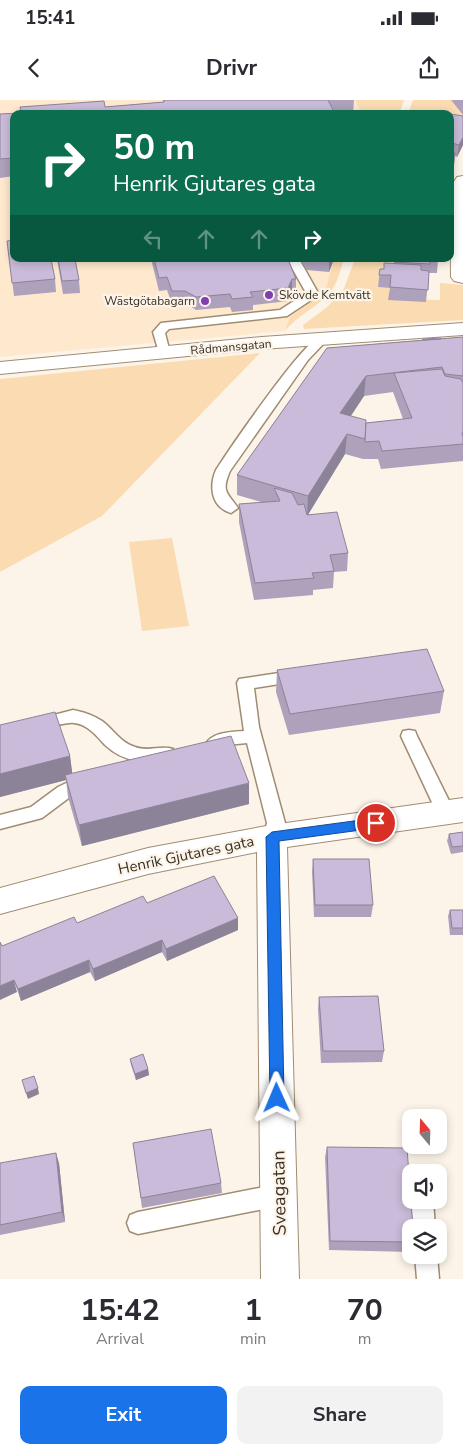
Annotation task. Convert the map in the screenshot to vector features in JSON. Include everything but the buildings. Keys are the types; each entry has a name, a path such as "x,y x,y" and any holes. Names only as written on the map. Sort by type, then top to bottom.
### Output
{"street":[{"path":"462,185 455,195 460,225 462,276"},
{"name":"Rådmansgatan","path":"0,368 322,339 463,329"},
{"name":"Henrik Gjutares gata","path":"0,901 148,861 272,837 454,812"},
{"name":"Sveagatan","path":"272,837 280,1279"}],"lane":[{"path":"164,353 159,332 165,326 284,313 307,297 311,291 295,262"},
{"path":"231,508 222,502 217,492 218,481 223,470 304,357 322,339"},
{"path":"272,837 276,823 254,736 245,683 313,674"},
{"path":"0,735 74,716 85,718 123,752 136,756 159,756 211,745 224,739 254,736"},
{"path":"409,736 454,812"},
{"path":"120,764 136,756"},
{"path":"0,822 36,813 64,792 104,772"},
{"path":"138,1223 279,1194"},
{"path":"427,1264 428,1279"}],"shaded area":[{"path":"0,100 382,100 380,110 10,110 10,262 333,262 325,291 290,317 285,331 0,357"},
{"path":"355,100 404,100 400,110 360,110"},
{"path":"413,100 451,100 463,115 463,128 454,127 454,110 409,110"},
{"path":"333,262 343,262 331,291 323,300 285,331 290,317 325,291"},
{"path":"354,262 398,262 378,287 390,288 389,299 440,300 440,283 463,285 463,320 304,329 303,325 326,308 343,291"},
{"path":"260,353 102,516 0,572 0,379"},
{"path":"172,538 189,626 142,631 129,542"}],"place":[{"name":"Skövde Kemtvätt","path":"269,295"},
{"name":"Wästgötabagarn","path":"205,301"}],"route":[{"path":"277,1098 272,837 376,823"}]}
